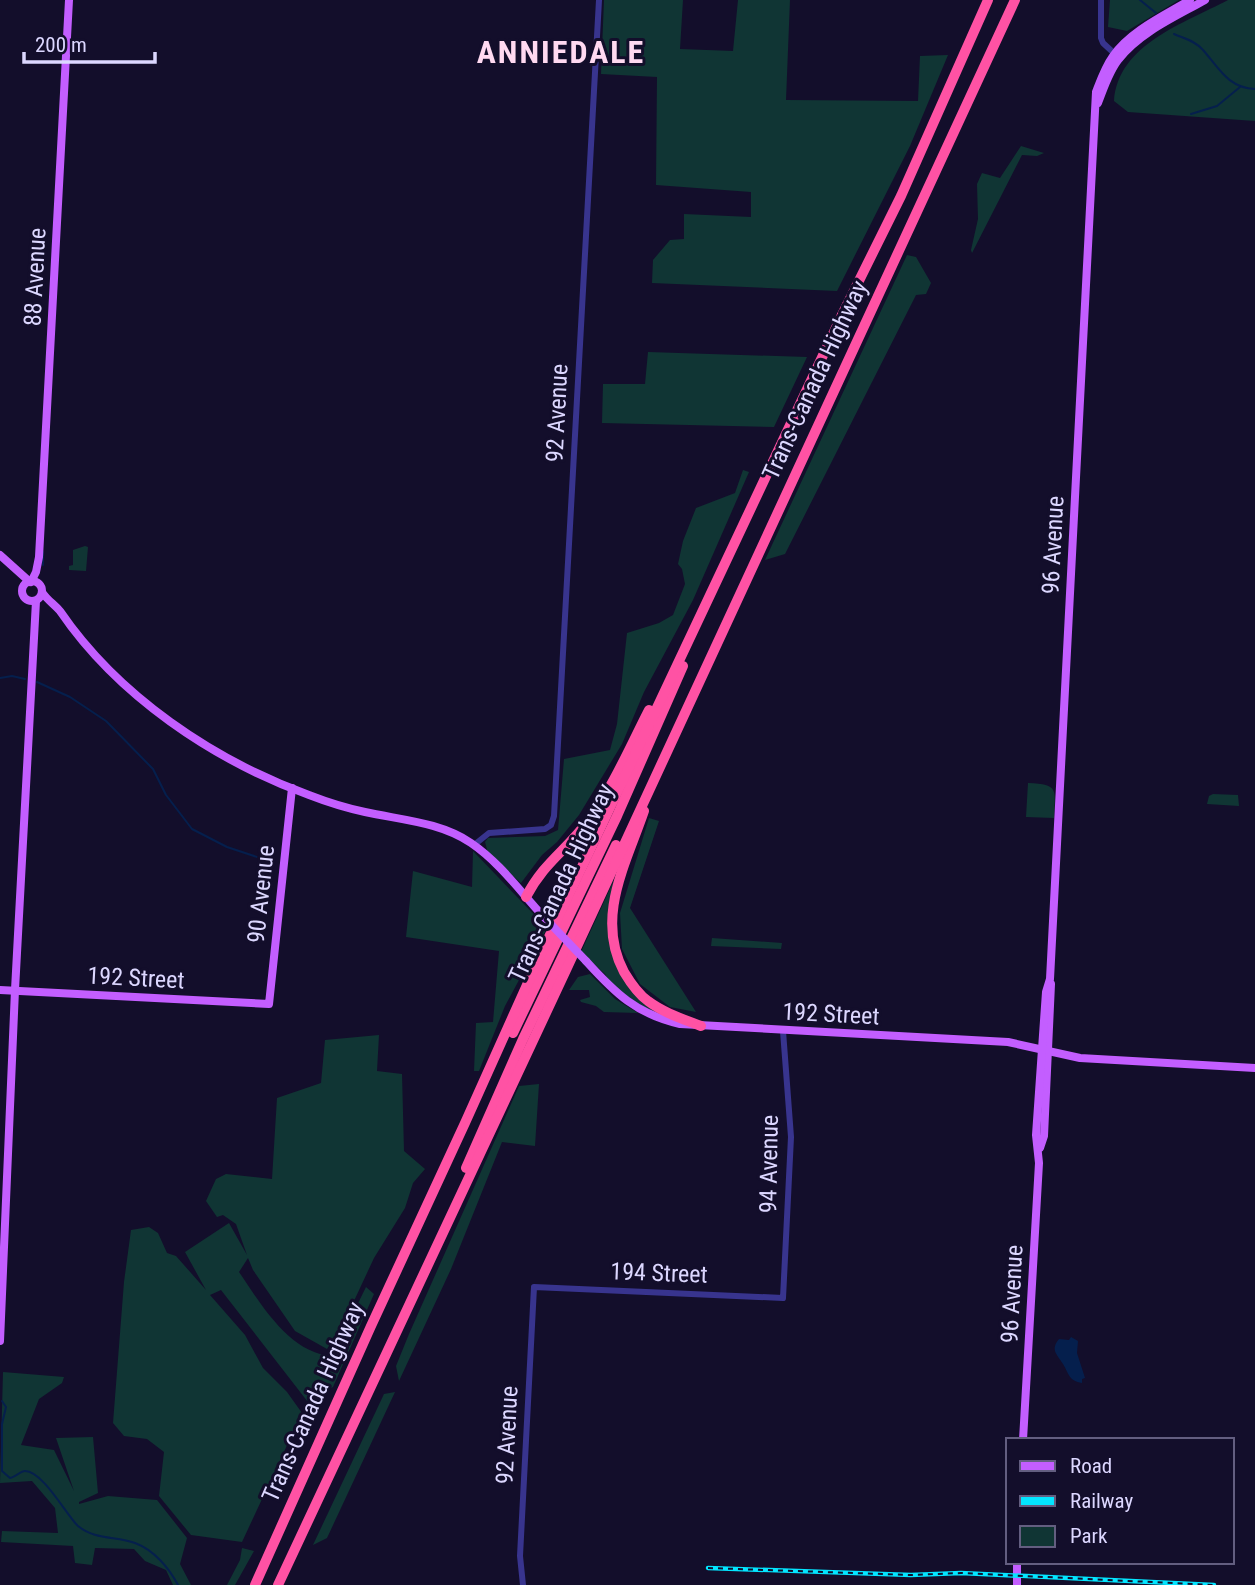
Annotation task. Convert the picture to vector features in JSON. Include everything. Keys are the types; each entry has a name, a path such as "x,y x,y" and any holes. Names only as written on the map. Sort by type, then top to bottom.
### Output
{"highway":[{"name":"Trans-Canada Highway","path":"255,1585 370,1326 540,956 842,315 915,167 988,0"},
{"name":"Trans-Canada Highway","path":"278,1585 1015,0"},
{"name":"Trans-Canada Highway","path":"465,1123 512,1034 617,816 736,540"},
{"path":"526,897 543,868 593,814 660,688 677,665"},
{"path":"664,755 612,903 611,930 616,956 628,980 646,999 666,1012 701,1026"},
{"path":"250,1585 280,1528"}],"main road":[{"name":"88 Avenue","path":"0,1341 15,990 69,0"},
{"path":"1117,56 1129,40 1191,0"},
{"path":"1117,56 1205,0"},
{"name":"96 Avenue","path":"1023,1438 1039,1151 1036,1135 1045,1049 1095,113 1117,56"},
{"path":"0,555 64,619"},
{"path":"16,569 27,570 38,558"},
{"name":"88 Avenue","path":"7,563 20,582 35,621"},
{"path":"22,590 36,590"},
{"path":"26,600 36,590"},
{"path":"36,590 50,608 64,619"},
{"path":"35,621 42,610 50,608"},
{"name":"192 Street","path":"64,619 120,680 164,716 237,763 292,788 345,807 445,830 474,845 608,986 639,1010 666,1021 701,1026 1008,1042 1080,1058 1255,1068"},
{"name":"90 Avenue","path":"269,1004 292,788"},
{"name":"192 Street","path":"0,989 269,1004"},
{"path":"1017,1564 1017,1585"}],"street":[{"name":"92 Avenue","path":"474,845 489,833 540,831 550,827 554,816 599,0"},
{"path":"1101,0 1101,38 1117,56"},
{"name":"94 Avenue","path":"783,1031 791,1137 783,1298"},
{"name":"92 Avenue","path":"523,1585 520,1556 534,1287"},
{"name":"194 Street","path":"534,1287 783,1298"}],"green space":[{"path":"604,0 683,0 680,49 733,51 738,0 790,0 786,100 918,101 920,56 948,55 910,146 837,291 652,283 653,260 670,240 684,239 684,214 751,217 751,192 656,185 657,77 601,74"},
{"path":"1110,0 1179,0 1127,31 1108,27"},
{"path":"1228,0 1255,0 1255,121 1128,112 1114,101 1118,81 1127,64 1140,50 1174,27"},
{"path":"1021,146 1044,153 1037,156 1022,155 972,253 978,219 977,184 982,173 1000,178"},
{"path":"907,255 916,257 931,283 926,294 916,295 785,554 765,560"},
{"path":"648,352 807,357 774,427 602,423 603,384 645,384"},
{"path":"743,470 749,472 693,600 644,692 622,744 579,815 557,842 542,855 521,883 488,853 485,842 488,838 545,836 558,830 564,759 610,750 617,724 627,633 659,623 673,615 685,584 682,569 678,564 683,541 696,508 735,493"},
{"path":"88,547 86,571 69,570 69,566 73,565 73,550"},
{"path":"1028,783 1051,787 1055,795 1054,818 1026,817"},
{"path":"1238,795 1239,806 1207,804 1209,796"},
{"path":"649,818 659,821 630,908 696,1012 670,1007 640,984 622,949 620,913"},
{"path":"473,851 547,928 505,1006 479,1071 474,1071 476,1023 493,1022 499,951 406,937 413,871 472,887"},
{"path":"624,858 611,949 661,1015 650,1012 611,985 605,974 581,952"},
{"path":"712,938 782,943 781,949 711,946"},
{"path":"590,974 615,999 638,1013 604,1012 596,1006 581,1002 580,1000 590,997 589,990 569,990 578,977"},
{"path":"379,1035 377,1071 402,1074 404,1151 425,1169 413,1183 405,1208 374,1258 347,1316 327,1349 295,1331 253,1270 248,1258 239,1272 267,1312 290,1337 317,1353 332,1356 366,1287 374,1294 333,1387 315,1396 311,1406 221,1290 210,1295 245,1335 263,1368 287,1392 302,1413 242,1542 191,1535 159,1496 164,1452 147,1439 124,1436 113,1423 124,1282 131,1230 149,1227 158,1233 167,1253 176,1256 206,1290 185,1252 229,1223 247,1255 236,1224 223,1215 217,1217 206,1201 216,1179 226,1174 272,1179 277,1098 321,1083 325,1040"},
{"path":"539,1084 535,1146 502,1142 451,1269 399,1381 396,1366 409,1334 519,1086"},
{"path":"3,1372 64,1377 62,1383 39,1399 21,1445 54,1450 74,1491 56,1438 93,1437 98,1493 79,1504 108,1496 157,1500 187,1538 180,1564 191,1585 173,1585 166,1570 145,1561 134,1549 95,1548 92,1565 75,1563 73,1546 1,1542 2,1531 58,1533 55,1508 32,1481 0,1483"},
{"path":"395,1392 327,1538 313,1545 384,1394"},
{"path":"242,1548 254,1551 235,1585 227,1585 240,1560"}],"water":[{"path":"1071,1337 1078,1341 1077,1353 1085,1378 1082,1383 1074,1381 1055,1352 1059,1339 1069,1340"}],"waterway":[{"path":"1140,0 1156,13"},
{"path":"1174,34 1200,47 1231,81 1255,89"},
{"path":"1191,114 1217,106 1240,87"},
{"path":"43,552 43,565"},
{"path":"0,678 12,676 25,679"},
{"path":"37,682 70,697 106,721 153,769 166,795 192,829 227,847 269,861"},
{"path":"2,1401 6,1407 2,1424 2,1471 10,1478 23,1471 32,1473 47,1486 78,1526 91,1534 142,1546 160,1560 178,1585"}],"railway":[{"path":"708,1568 911,1575 961,1573 1214,1585"}],"district":[{"name":"ANNIEDALE","path":"561,52"}]}
